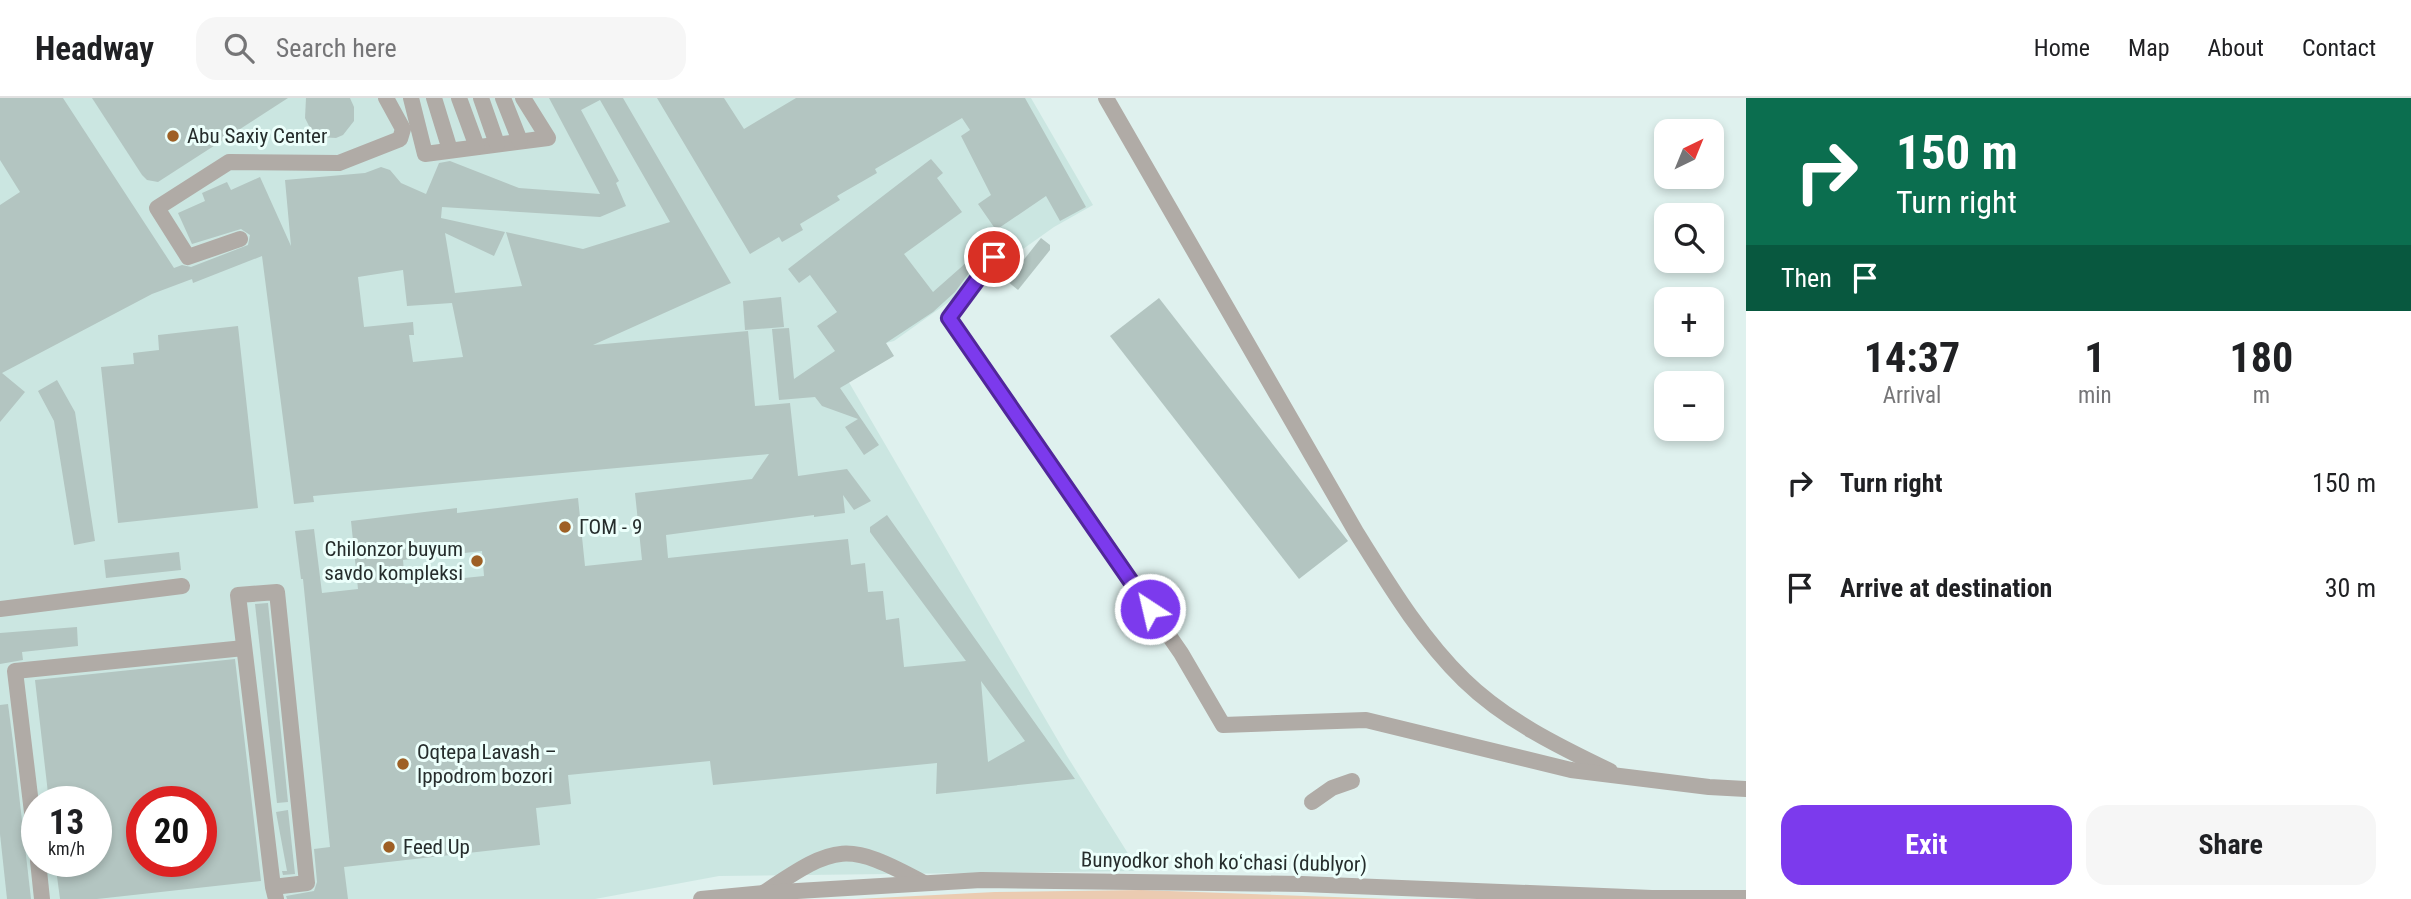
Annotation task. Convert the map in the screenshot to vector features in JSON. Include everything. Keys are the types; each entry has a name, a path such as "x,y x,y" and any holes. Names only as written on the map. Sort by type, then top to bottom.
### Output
{"street":[{"path":"240,239 188,257 158,208 229,162 339,163 400,139 404,129 386,98"},
{"path":"411,98 425,154 548,138 523,98"},
{"path":"434,98 450,150"},
{"path":"459,98 477,147"},
{"path":"481,98 497,144"},
{"path":"503,98 520,141"},
{"path":"1106,98 1356,532 1405,607 1464,680 1491,703 1556,745 1621,776"},
{"path":"994,257 949,318 1181,653 1223,725 1366,720 1571,770 1746,789"},
{"path":"0,609 182,586"},
{"path":"277,592 307,883 275,893 244,648 238,594 277,592"},
{"path":"29,786 15,671 244,648"},
{"path":"1312,802 1332,788 1352,781"},
{"path":"764,892 814,860 845,852 876,859 924,883"},
{"path":"40,877 42,899"},
{"name":"Bunyodkor shoh koʻchasi (dublyor)","path":"701,899 764,892 981,880 1146,880 1652,898 1746,898"}],"shaded area":[{"name":"Chilonzor buyum savdo kompleksi","path":"0,98 1031,98 1093,205 1054,227 894,341 878,345 840,367 1067,756 1139,871 719,876 595,899 0,899"},
{"path":"1141,890 1392,899 856,899 995,892"}],"building":[{"path":"0,98 63,98 174,268 182,265 191,267 248,245 250,235 241,229 192,244 178,213 205,201 202,193 227,182 231,190 260,177 291,246 285,180 365,173 381,167 390,170 401,183 426,194 439,163 450,161 519,188 600,194 549,98 623,98 731,283 593,345 748,331 755,406 790,403 798,476 847,469 871,501 854,510 843,495 845,513 666,535 668,558 848,539 851,565 865,563 868,592 883,591 886,620 899,618 904,667 966,661 870,532 870,527 887,515 1075,779 936,794 937,763 713,785 710,761 568,775 571,804 536,808 540,845 344,867 348,899 287,899 286,896 314,891 317,882 314,849 330,847 303,579 295,531 314,529 322,593 358,589 351,521 457,508 457,513 578,498 585,566 642,560 635,493 752,479 769,454 313,496 314,502 294,504 262,256 193,283 192,279 152,294 2,373 25,392 0,422 0,205 20,192 0,160","holes":["600,100 670,222 583,249 506,232 522,286 455,293 445,233 494,256 505,232 441,218 442,207 600,217 626,206 616,183 619,181 581,110","403,270 407,306 452,303 463,357 413,362 409,335 414,335 413,322 364,327 358,277","482,551 484,576 405,584 403,560","981,681 1025,741 988,762"]},
{"name":"Abu Saxiy Center","path":"92,98 288,98 158,182 147,180 142,175"},
{"name":"Abu Saxiy Center","path":"306,98 350,98 354,107 354,121 343,135 336,138 319,137 305,118"},
{"path":"657,98 724,98 744,129 796,98 1025,98 1086,207 1060,221 1046,196 996,230 978,204 991,195 961,136 970,130 962,118 875,169 877,173 837,196 840,200 800,224 803,230 782,242 779,237 750,254"},
{"path":"931,159 943,173 937,178 962,212 904,254 933,292 976,254 980,258 955,292 933,312 886,343 894,356 840,388 879,445 864,455 845,427 858,419 822,406 815,397 779,400 772,329 789,328 794,379 835,351 817,326 837,312 810,275 799,283 788,269"},
{"path":"1041,238 1050,245 1050,250 1018,290 1007,281"},
{"path":"781,297 784,327 745,330 743,301"},
{"path":"1159,298 1348,541 1299,579 1110,336"},
{"path":"238,326 258,508 118,523 101,367 134,364 133,353 159,350 158,335"},
{"path":"57,380 75,412 95,541 74,545 54,421 38,391"},
{"path":"179,552 181,570 106,578 104,560"},
{"path":"268,603 288,802 277,803 255,604"},
{"path":"77,627 78,646 22,652 23,660 0,664 0,633"},
{"path":"235,659 261,881 97,899 60,899 57,877 112,877 112,786 47,786 35,680"},
{"path":"8,704 21,814 21,877 28,877 31,899 7,899 0,834 0,705"},
{"path":"288,810 295,874 283,875 282,871 287,871 276,812"}],"place":[{"name":"Abu Saxiy Center","path":"173,136"},
{"name":"ГОМ - 9","path":"565,527"},
{"name":"Chilonzor buyum savdo kompleksi","path":"477,561"},
{"name":"Oqtepa Lavash – Ippodrom bozori","path":"403,764"},
{"name":"Feed Up","path":"389,847"}],"route":[{"path":"994,257 949,318 1150,609"}]}
